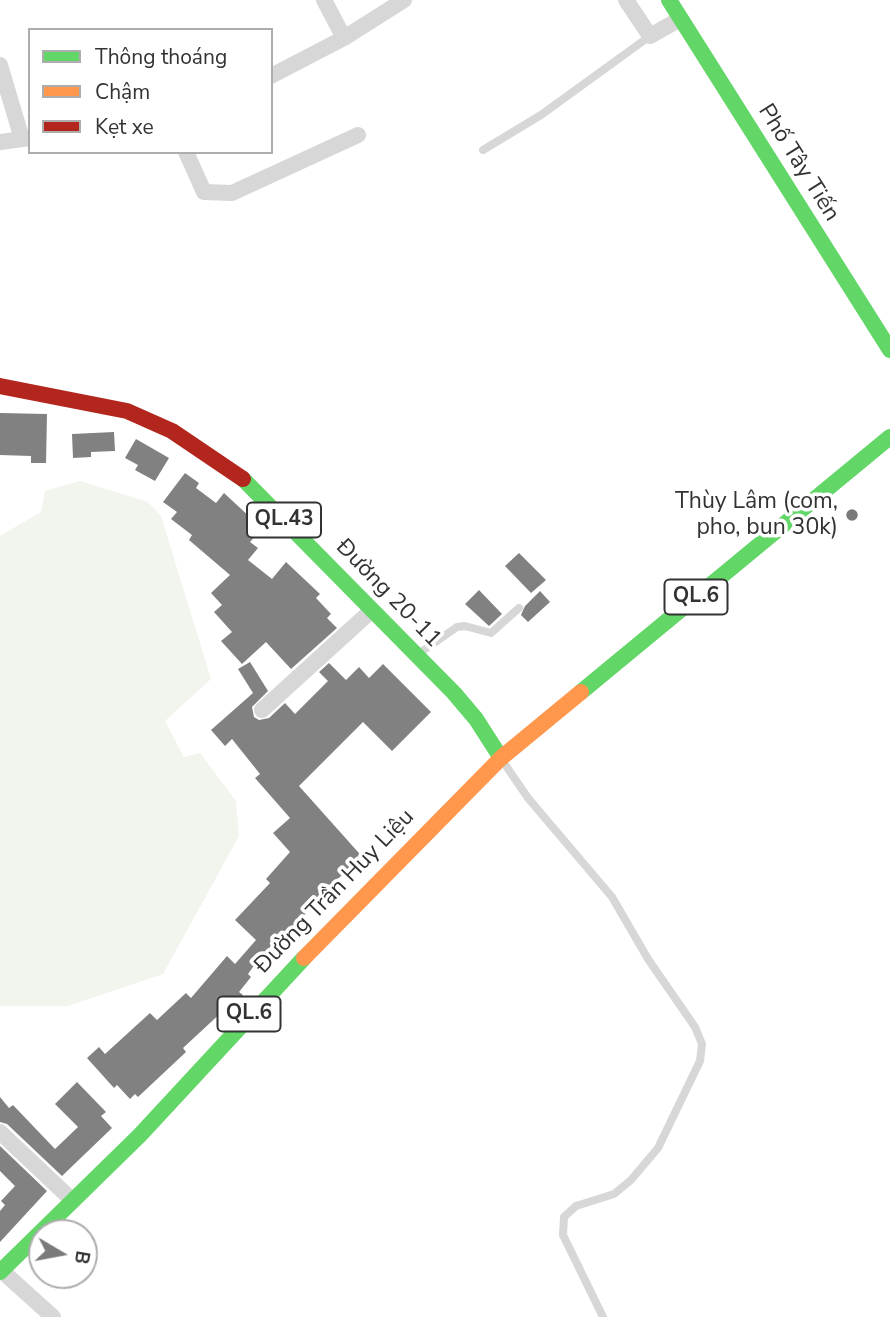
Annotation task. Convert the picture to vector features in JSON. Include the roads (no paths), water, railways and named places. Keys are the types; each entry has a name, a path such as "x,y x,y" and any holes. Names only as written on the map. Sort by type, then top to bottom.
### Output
{"main road":[{"name":"Phố Tây Tiến","path":"669,0 890,350"},
{"name":"Đường 20-11","path":"0,386 127,411 172,431 253,487 476,719 501,758"},
{"name":"QL.6","path":"501,758 890,437"},
{"name":"Đường Trần Huy Liệu","path":"1,1272 140,1135 252,1011 427,830 501,758"}],"street":[{"path":"324,0 344,38"},
{"path":"273,75 344,38 404,0"},
{"path":"626,0 650,36 680,19"},
{"path":"0,65 26,138 0,142"},
{"path":"187,154 204,192 224,193 232,192 358,135"},
{"path":"262,709 371,611"},
{"path":"0,1132 73,1201"},
{"path":"1,1272 53,1317"}],"lane":[{"path":"483,150 541,115 650,36"},
{"path":"415,655 457,627 465,626 491,634 519,608"},
{"path":"501,758 528,798 612,897 648,959 695,1027 702,1044 700,1061 658,1148 631,1180 614,1194 576,1206 565,1217 563,1235 603,1317"}],"place":[{"name":"Thùy Lâm (com, pho, bun 30k)","path":"852,515"}]}
